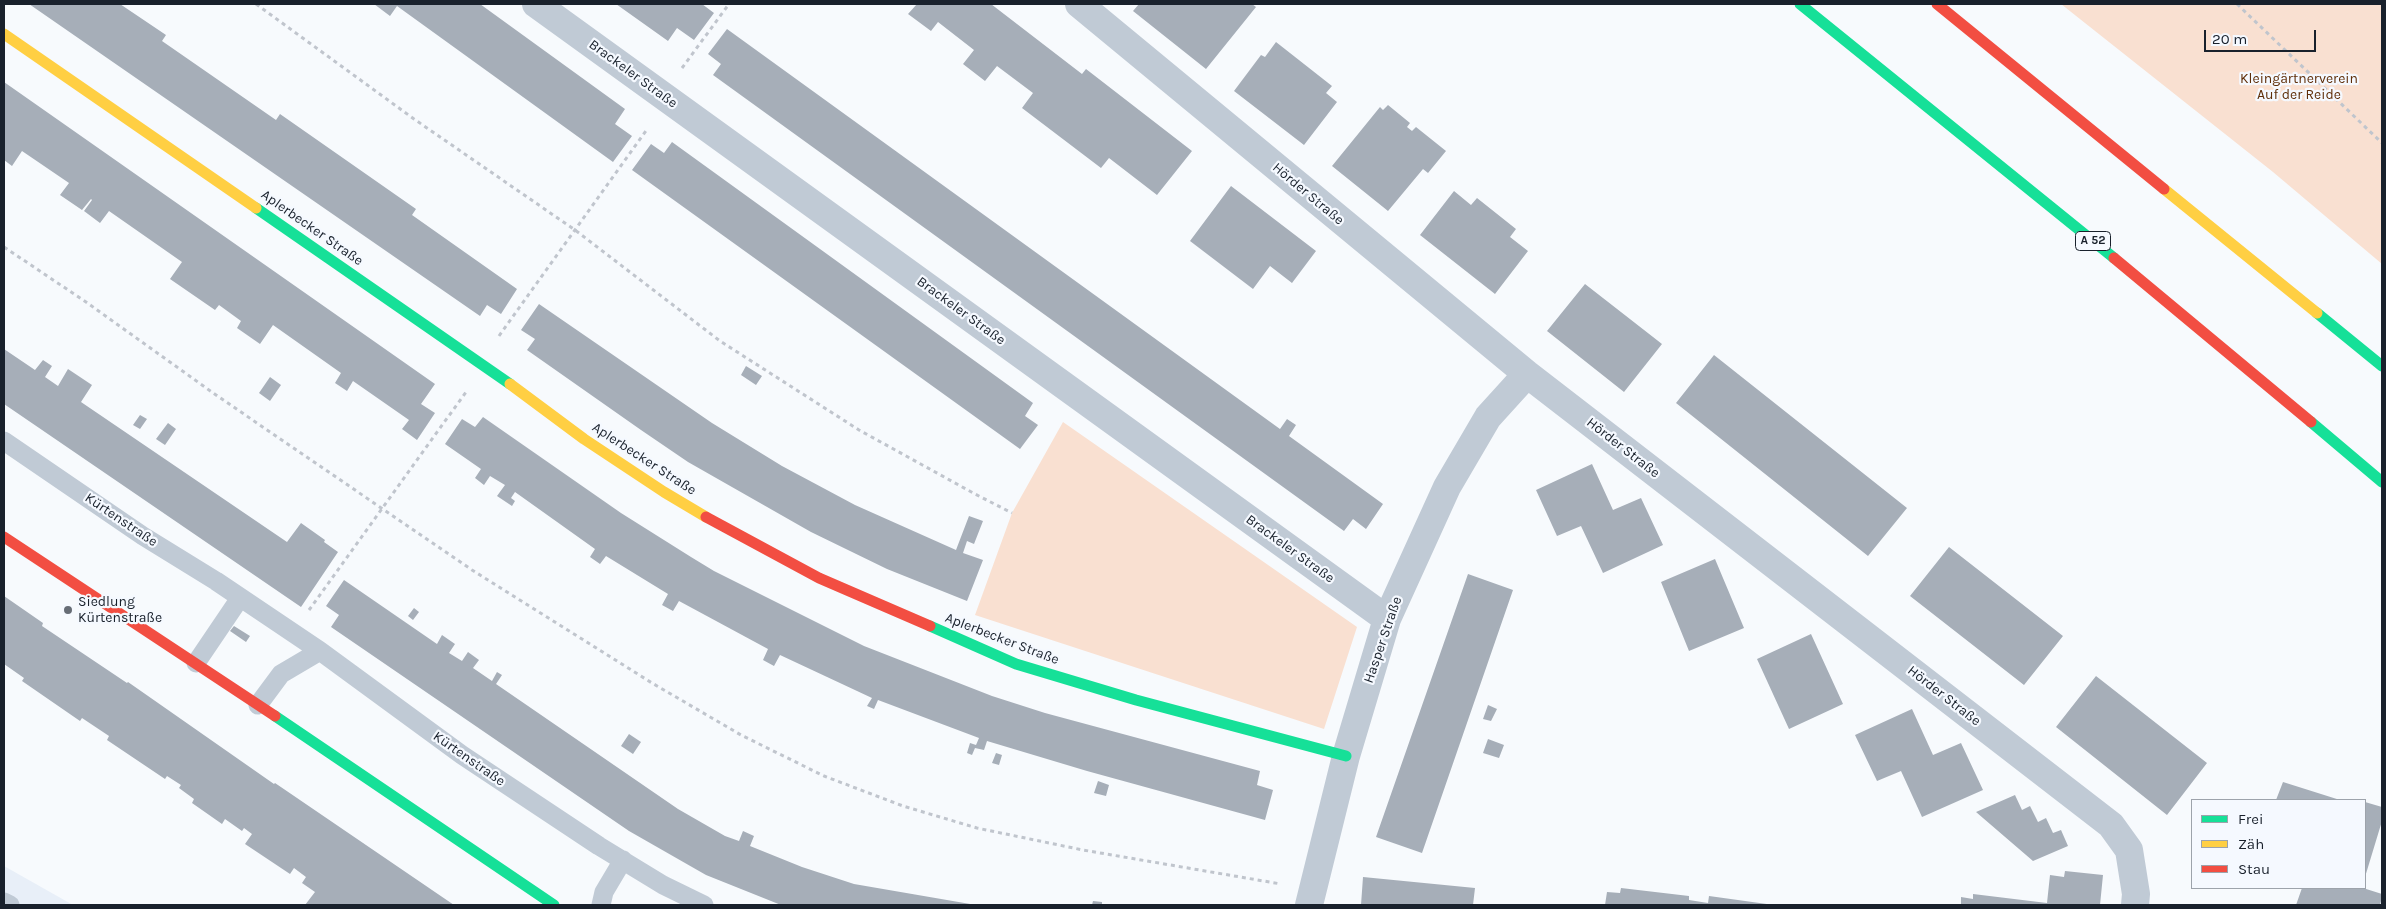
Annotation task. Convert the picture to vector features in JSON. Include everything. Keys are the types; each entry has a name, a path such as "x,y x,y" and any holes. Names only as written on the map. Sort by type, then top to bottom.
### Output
{"main road":[{"name":"A 52","path":"1800,4 2231,353 2382,482"},
{"path":"1937,4 2382,366"},
{"name":"Aplerbecker Straße","path":"4,34 482,365 584,439 664,492 738,535 819,578 906,618 1016,664 1136,700 1346,756"},
{"path":"4,537 258,705 554,905"}],"street":[{"name":"Brackeler Straße","path":"536,4 1387,619"},
{"name":"Hörder Straße","path":"1078,4 1527,374 2111,825 2130,850 2136,894 2135,905"},
{"name":"Hasper Straße","path":"1312,897 1346,756 1387,619 1447,487 1488,417 1527,374"}],"lane":[{"name":"Kürtenstraße","path":"4,441 143,536 320,651 462,755 663,885 704,905"},
{"path":"196,664 240,598"},
{"path":"258,705 281,674 320,651"},
{"path":"602,905 604,892 623,860"},
{"path":"4,902 10,905"}],"path":[{"path":"256,4 414,119 575,230 666,302 720,341 859,430 1012,513"},
{"path":"292,632 383,508 729,4"},
{"path":"2237,4 2382,143"},
{"path":"4,247 472,570 652,683 741,735 824,776 903,806 977,828 1312,897"}],"shaded area":[{"path":"4,866 73,905 4,905"}],"green space":[{"name":"Kleingärtnerverein Auf der Reide","path":"2061,4 2382,4 2382,264 2273,172"},
{"path":"1063,422 1357,627 1324,729 975,615 1012,513"}],"building":[{"path":"29,4 120,4 166,35 162,41 276,120 280,114 416,209 412,215 517,289 501,314 487,305 480,316"},
{"path":"374,4 480,4 625,109 615,124 632,136 613,162 397,6 390,16"},
{"path":"616,4 702,4 714,13 694,40 677,28 668,41"},
{"path":"917,4 991,4 1082,74 1086,69 1192,151 1157,195 1109,158 1101,168 1022,108 1033,93 997,66 985,81 963,64 974,50 938,22 931,31 908,14"},
{"path":"1139,4 1252,4 1256,7 1206,69 1133,11"},
{"path":"727,29 1280,429 1287,419 1296,425 1289,436 1383,504 1366,529 1353,519 1344,531 713,75 721,64 708,54"},
{"path":"1276,42 1332,86 1326,93 1337,102 1304,145 1234,91 1261,55 1265,57"},
{"path":"4,82 435,384 421,404 435,413 417,440 402,429 409,420 353,381 347,391 335,383 341,373 273,325 260,344 237,328 241,321 219,305 215,310 170,279 182,262 109,211 100,223 84,211 91,199 82,210 60,195 69,183 22,151 12,166 4,160"},
{"path":"1388,105 1410,123 1407,127 1412,131 1416,127 1446,151 1428,173 1423,169 1388,211 1332,166 1380,107 1383,110"},
{"path":"672,142 1033,403 1025,416 1038,425 1020,449 632,170 651,144 664,153"},
{"path":"1231,186 1316,251 1292,283 1270,266 1253,289 1190,241"},
{"path":"1454,191 1471,205 1477,198 1516,229 1510,237 1528,251 1495,294 1420,235"},
{"path":"1585,284 1662,344 1624,392 1547,331"},
{"path":"539,304 712,423 782,466 855,505 956,550 969,516 983,521 974,544 967,541 963,553 983,560 967,601 887,569 811,532 688,462 641,430 527,350 535,339 521,330"},
{"path":"4,349 35,370 43,360 52,366 45,377 58,386 68,369 92,385 81,402 287,542 301,523 325,540 324,542 338,552 301,607 4,404"},
{"path":"1714,355 1907,508 1868,556 1676,403"},
{"path":"746,366 762,376 756,385 741,375"},
{"path":"270,377 281,385 270,401 259,393"},
{"path":"140,415 147,419 140,429 133,425"},
{"path":"483,417 621,513 714,571 864,646 992,696 1045,713 1260,771 1257,785 1273,790 1265,820 1087,771 987,741 984,750 975,748 972,755 967,753 970,743 976,745 979,738 878,700 874,709 867,706 872,698 780,655 774,666 763,660 768,649 679,601 673,611 662,605 668,594 606,556 600,564 590,557 595,549 515,492 511,498 515,501 512,506 497,496 505,485 490,476 484,485 475,478 481,469 445,444 462,419 475,427"},
{"path":"168,423 176,429 165,445 156,439"},
{"path":"1592,464 1613,510 1641,498 1663,545 1603,573 1581,526 1557,536 1536,490"},
{"path":"1949,547 2063,636 2024,685 1910,596"},
{"path":"1715,559 1744,628 1689,651 1661,582"},
{"path":"1468,574 1513,590 1422,853 1376,837"},
{"path":"344,580 437,644 442,635 455,644 449,653 462,661 468,652 479,660 473,668 492,681 497,672 502,675 496,684 678,809 725,836 739,841 743,831 754,836 750,846 802,867 854,884 976,905 781,905 706,875 629,831 331,627 339,615 326,606"},
{"path":"4,596 43,623 42,626 128,682 274,784 454,905 305,905 315,892 302,883 306,877 294,868 290,874 245,844 252,834 244,828 242,831 225,819 222,824 192,803 194,799 179,788 181,785 167,776 165,779 107,740 109,736 82,718 80,721 22,681 24,678 4,664"},
{"path":"414,608 419,612 413,620 408,616"},
{"path":"234,626 250,636 246,642 230,631"},
{"path":"1811,634 1843,704 1789,729 1757,659"},
{"path":"2096,676 2207,763 2167,815 2056,727"},
{"path":"1488,705 1497,709 1491,721 1483,719"},
{"path":"1912,709 1933,755 1961,743 1983,790 1922,817 1901,771 1877,781 1855,735"},
{"path":"629,734 641,742 633,754 621,746"},
{"path":"1488,739 1504,745 1499,758 1483,753"},
{"path":"996,753 1002,755 999,765 992,763"},
{"path":"1098,781 1109,785 1106,796 1094,793"},
{"path":"2283,782 2337,799 2276,799"},
{"path":"2015,795 2022,810 2030,806 2038,822 2046,818 2053,833 2061,830 2068,846 2033,861 1976,812"},
{"path":"2366,802 2382,807 2382,821 2366,874"},
{"path":"2065,871 2103,875 2100,905 1961,905 1961,897 1973,899 1973,894 2047,903 2050,875 2064,877"},
{"path":"1363,877 1475,888 1473,905 1361,905"},
{"path":"1621,888 1689,896 1689,900 1708,903 1709,896 1774,905 1605,905 1607,892 1620,893"},
{"path":"2302,889 2366,889 2382,894 2380,905 2296,905"},
{"path":"1093,901 1102,902 1102,905 1092,905"}],"traffic: fast":[{"path":"1800,4 2114,258"},
{"path":"256,208 510,384"},
{"path":"2317,313 2382,366"},
{"path":"2311,422 2382,482"},
{"path":"930,626 1016,664 1136,700 1346,756"},
{"path":"275,716 554,905"}],"traffic: slow":[{"path":"4,34 256,208"},
{"path":"2164,189 2317,313"},
{"path":"510,384 584,439 664,492 706,517"}],"traffic: jam":[{"path":"1937,4 2164,189"},
{"path":"2114,258 2311,422"},
{"path":"706,517 819,578 930,626"},
{"path":"4,537 275,716"}],"place":[{"name":"Siedlung Kürtenstraße","path":"68,610"}]}
